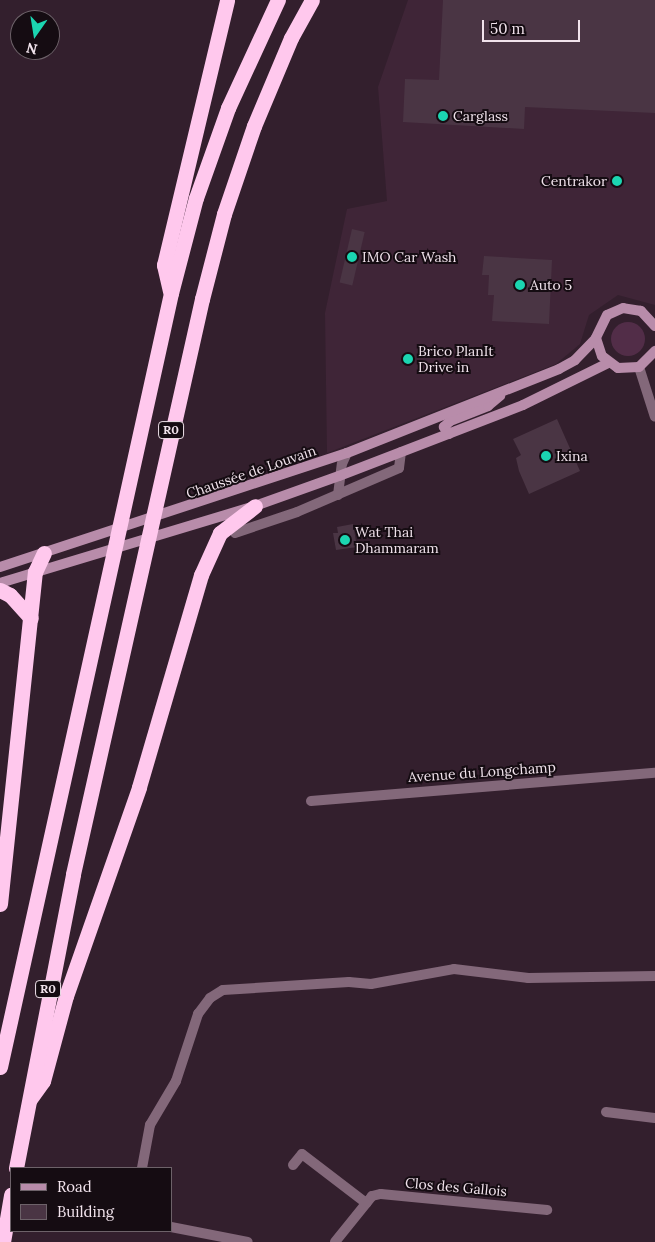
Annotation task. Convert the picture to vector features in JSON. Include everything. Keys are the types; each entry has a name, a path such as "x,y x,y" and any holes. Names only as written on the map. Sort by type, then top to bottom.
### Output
{"highway":[{"path":"170,293 164,265 227,0"},
{"name":"R0","path":"0,1067 170,293 196,198 228,108 278,0"},
{"name":"R0","path":"16,1167 26,1104 73,874 204,289 224,214 254,126 291,38 312,0"},
{"path":"26,1104 43,1081 66,996 139,787 201,575 220,533 255,506"},
{"path":"0,904 35,572 50,551"},
{"path":"0,590 10,595 31,618"},
{"path":"3,1242 10,1201"}],"main road":[{"name":"Chaussée de Louvain","path":"0,567 204,502 347,453 559,369 575,360 596,338 607,315 623,308 641,311 655,326"},
{"path":"596,338 597,348 608,364 618,368 639,367 655,351"},
{"name":"Chaussée de Louvain","path":"0,583 203,519 255,506 340,476 523,405 608,364"},
{"name":"Chaussée de Louvain","path":"449,434 444,427 450,421 488,406 506,391"}],"street":[{"path":"639,367 655,417"},
{"path":"235,533 338,495 399,468 401,452"},
{"path":"338,495 340,476 347,453"},
{"name":"Avenue du Longchamp","path":"312,801 655,773"},
{"path":"142,1167 150,1125 176,1081 198,1014 210,998 223,990 350,982 371,984 454,969 528,978 655,976"},
{"path":"606,1112 655,1118"},
{"path":"293,1166 302,1154 366,1203 335,1242"},
{"name":"Clos des Gallois","path":"366,1203 381,1194 547,1210"},
{"path":"172,1227 248,1242"}],"shaded area":[{"path":"408,0 655,0 655,305 618,295 589,315 580,344 556,364 327,453 325,313 347,209 387,201 378,87"},
{"path":"628,322 635,323 640,327 644,332 644,346 640,351 635,355 628,356 621,355 616,351 612,346 611,339 612,332 616,327 621,323"}],"building":[{"path":"443,0 655,0 655,113 525,107 524,129 403,122 405,79 439,80"},
{"name":"IMO Car Wash","path":"352,229 365,232 352,286 340,283"},
{"name":"Auto 5","path":"484,256 552,260 549,324 492,321 494,295 488,295 489,275 482,275"},
{"name":"Ixina","path":"557,419 580,471 529,494 519,471 516,458 521,455 513,439"},
{"name":"Wat Thai Dhammaram","path":"353,524 357,547 336,550 333,533 338,533 337,527"}],"place":[{"name":"Carglass","path":"443,116"},
{"name":"Centrakor","path":"617,181"},
{"name":"IMO Car Wash","path":"352,257"},
{"name":"Auto 5","path":"520,285"},
{"name":"Brico PlanIt Drive in","path":"408,359"},
{"name":"Ixina","path":"546,456"},
{"name":"Wat Thai Dhammaram","path":"345,540"}]}
